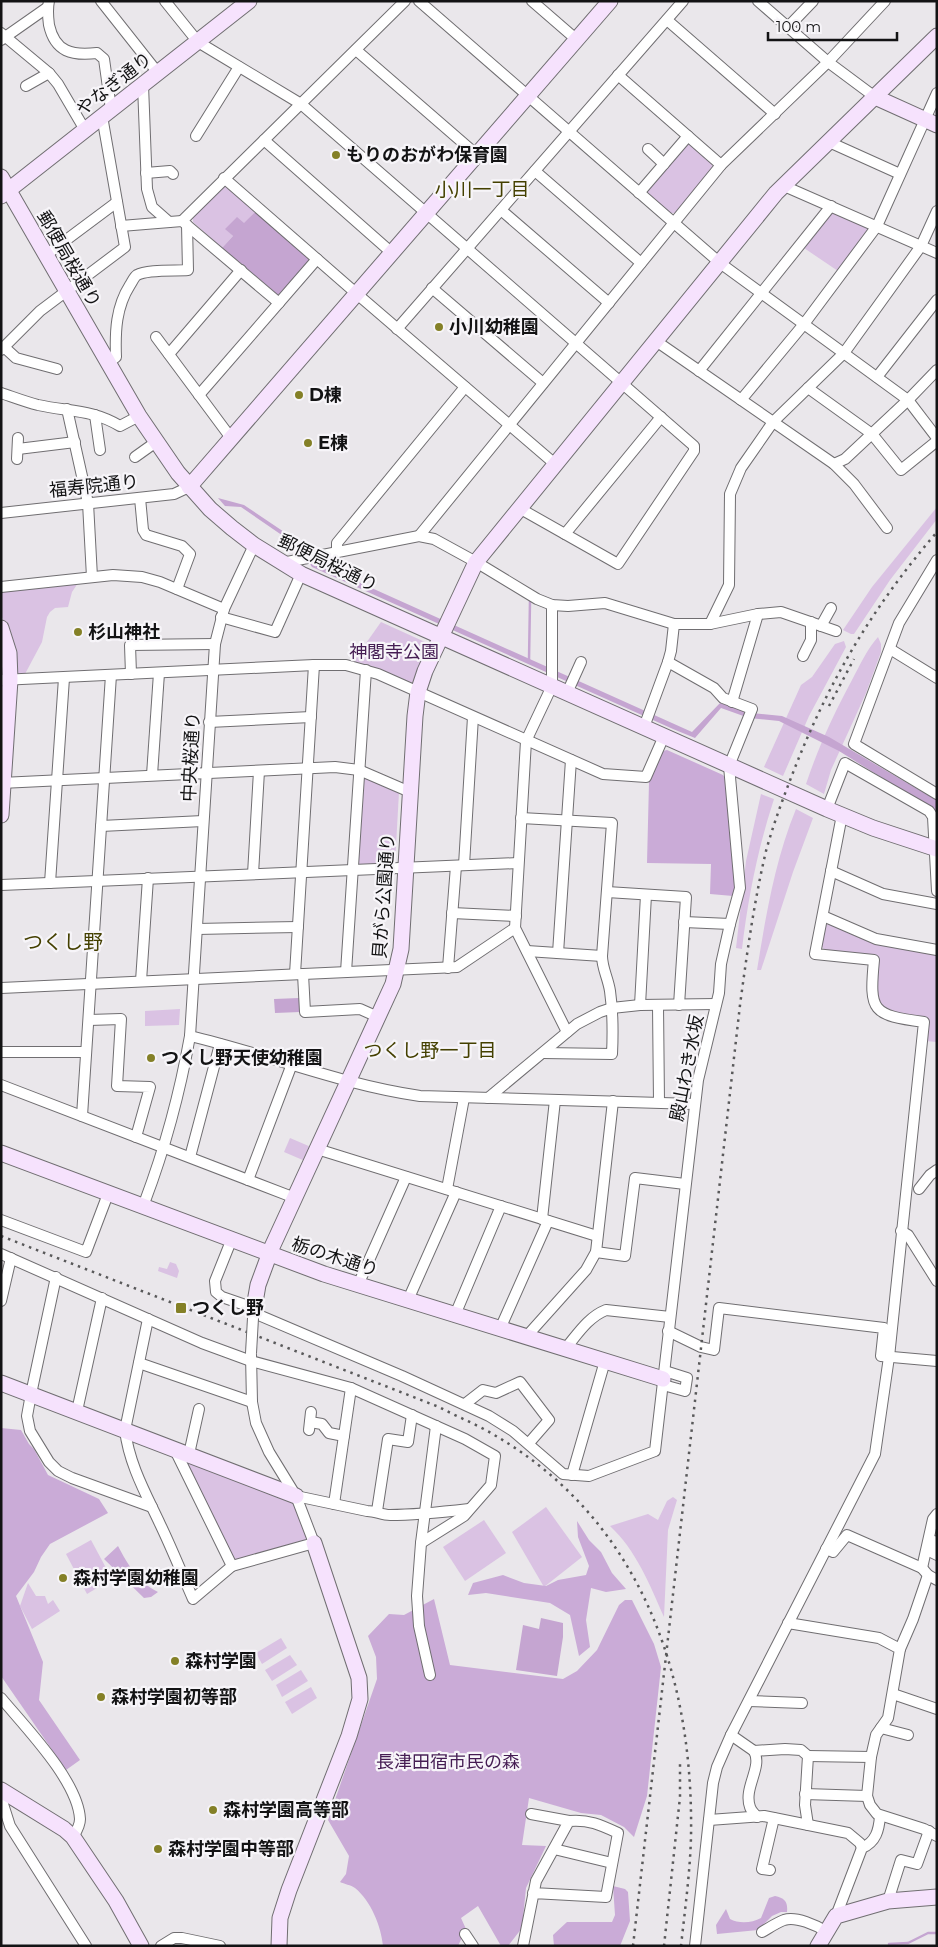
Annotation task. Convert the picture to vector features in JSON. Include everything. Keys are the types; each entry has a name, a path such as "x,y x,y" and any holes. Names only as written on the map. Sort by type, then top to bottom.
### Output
{"street":[{"path":"101,1 158,73"},
{"path":"165,1 198,42 301,104 694,446 694,451 618,564 519,508"},
{"name":"やなぎ通り","path":"4,188 85,130 249,1"},
{"path":"108,363 116,357 116,333 120,307 126,291 137,276 144,273 188,270 184,223 224,178 405,1"},
{"path":"419,1 720,264 908,400 937,440 901,470 872,434 808,388"},
{"path":"532,1 577,40"},
{"path":"189,487 610,1"},
{"path":"397,329 683,1"},
{"path":"758,1 828,62 875,97 931,122"},
{"path":"788,27 813,1"},
{"path":"419,536 721,165 828,62 885,1"},
{"path":"57,369 16,358 4,344 40,311 125,247 117,202 107,113 104,58 97,53 80,55 60,48 52,38 48,4 3,37 49,73 58,84 85,130"},
{"path":"666,20 775,114"},
{"name":"貝がら公園通り","path":"254,1313 258,1285 269,1255 393,984 401,949 418,692 441,636 476,562 784,186 875,97 933,45"},
{"path":"356,50 477,155"},
{"path":"203,132 239,67"},
{"path":"26,86 49,73"},
{"path":"618,75 721,165"},
{"path":"143,85 147,189 152,207 169,222"},
{"path":"741,400 804,324 877,226 900,174 931,122 937,93"},
{"path":"639,193 688,136"},
{"path":"264,140 392,253"},
{"path":"829,142 900,174"},
{"path":"648,149 664,164"},
{"path":"146,173 170,171 173,174"},
{"path":"535,171 641,263"},
{"path":"224,178 555,464"},
{"path":"784,186 937,253"},
{"name":"郵便局桜通り","path":"4,188 46,255 156,442 189,487 210,509 254,545 282,563 302,566 441,636 552,686 571,685 644,727 729,766 842,815 912,842 935,848"},
{"path":"46,255 117,202"},
{"path":"699,372 831,206"},
{"path":"501,210 609,303"},
{"path":"710,624 729,585 730,494 741,468 773,422 844,354 921,246 937,211"},
{"path":"121,226 169,222 184,223 279,303"},
{"path":"199,395 317,259"},
{"path":"169,354 241,270"},
{"path":"432,288 543,383"},
{"path":"877,377 937,300"},
{"path":"156,337 231,438"},
{"path":"656,341 834,464 854,484 887,528"},
{"path":"834,464 845,459 937,370"},
{"path":"337,552 337,543 465,387"},
{"path":"1,394 38,405 95,415 120,426 139,416"},
{"path":"67,409 88,503 92,577"},
{"path":"95,415 100,450"},
{"path":"565,534 661,417"},
{"path":"18,438 17,454 74,442"},
{"path":"135,457 156,442"},
{"name":"福寿院通り","path":"1,513 174,494 189,487"},
{"path":"140,498 146,534 182,546 190,554 177,589"},
{"path":"1,587 113,575 142,577 177,589 223,613 275,632 302,566 315,556 419,536 434,539 537,599 552,605 568,606 605,603 674,624 710,624 758,614 781,612 836,631"},
{"name":"中央桜通り","path":"145,1201 185,1064 190,1036 215,644 223,613 254,545"},
{"path":"937,560 899,623 854,744 937,794"},
{"path":"552,605 552,686 526,741 515,928 567,1032"},
{"path":"803,650 811,640 816,624 831,608"},
{"path":"732,702 758,614"},
{"path":"644,727 668,662 674,624"},
{"path":"1,628 9,653 5,680 1,815"},
{"path":"131,674 130,645 215,644"},
{"path":"890,649 937,678"},
{"path":"571,685 581,662"},
{"path":"668,662 714,688 723,698 752,709 729,766"},
{"path":"314,665 298,927 299,974 305,1012 360,1010 378,1017"},
{"path":"5,680 346,665 366,670 418,692 603,774 646,777 664,736"},
{"path":"346,972 366,670"},
{"path":"152,775 159,673"},
{"path":"82,1116 111,675"},
{"path":"50,883 64,678"},
{"path":"209,722 311,717"},
{"path":"448,968 452,913 460,865 473,717"},
{"path":"558,953 571,760"},
{"path":"827,809 845,763 929,811 933,817 937,891"},
{"name":"殿山わき水坂","path":"572,1475 589,1476 655,1451 698,1080 716,1004 721,964 740,888 729,766"},
{"path":"2,782 335,767 359,770 410,792"},
{"path":"253,874 259,771"},
{"path":"695,1946 716,1767 731,1734 875,1454 924,1022 894,1018 879,1010 875,1004 871,989 874,960 815,954 842,815"},
{"path":"521,818 612,823 602,956 603,969 610,988 612,1054 543,1052"},
{"path":"101,826 203,821"},
{"path":"1,885 518,863"},
{"path":"831,871 884,894 937,904"},
{"path":"141,982 148,878"},
{"path":"607,892 686,897 680,1005"},
{"path":"640,1005 646,895"},
{"path":"452,913 516,916"},
{"path":"823,916 876,939 937,950"},
{"path":"684,922 730,924"},
{"path":"197,929 298,927"},
{"path":"1,988 457,967 515,928"},
{"path":"527,952 602,956"},
{"path":"488,1098 567,1032 586,1019 612,1008 640,1005 716,1004"},
{"path":"658,1005 659,1102"},
{"path":"88,1020 121,1019 117,1086 150,1087 136,1137"},
{"path":"190,1036 348,1081 401,1094 464,1098 695,1104"},
{"path":"190,1157 220,1044"},
{"path":"1,1052 86,1052"},
{"path":"248,1180 292,1064"},
{"path":"1,1085 295,1198"},
{"path":"408,1300 452,1191 464,1098"},
{"path":"500,1328 545,1220 555,1100"},
{"path":"526,1337 586,1270 596,1252 613,1101"},
{"path":"317,1149 597,1236"},
{"name":"栃の木通り","path":"1,1154 269,1255 358,1285 663,1379"},
{"path":"918,1189 937,1170"},
{"path":"358,1285 406,1177"},
{"path":"596,1252 625,1256 635,1178 685,1184"},
{"path":"1,1220 86,1252 108,1194"},
{"path":"455,1315 501,1206"},
{"path":"901,1231 908,1235 937,1281"},
{"path":"231,1240 215,1281 216,1292 222,1297 254,1313 464,1404 497,1421 529,1443 563,1474 572,1475 605,1361"},
{"path":"1,1301 6,1256 199,1342 351,1388 465,1439 495,1456 492,1486 464,1516 421,1543"},
{"path":"56,1277 31,1394 27,1424 48,1462 58,1471 72,1478 152,1507"},
{"path":"77,1411 102,1298"},
{"path":"668,1330 701,1347 714,1350 719,1308 884,1328 885,1355"},
{"path":"565,1349 584,1325 606,1310 670,1317"},
{"path":"254,1313 251,1357 252,1402 256,1423 296,1496 360,1678 360,1699 349,1736 289,1890 280,1918 279,1946"},
{"path":"148,1320 125,1430 132,1463 193,1600 232,1566 314,1543"},
{"path":"885,1355 937,1361"},
{"path":"139,1363 252,1402"},
{"path":"1,1382 296,1496 387,1515 424,1514 469,1509"},
{"path":"464,1404 483,1390 496,1393 520,1382 549,1420 529,1443"},
{"path":"334,1504 351,1388"},
{"path":"199,1409 182,1452 232,1566"},
{"path":"377,1512 388,1439 408,1442 412,1415"},
{"path":"310,1421 322,1424 329,1433 344,1436"},
{"path":"430,1675 418,1613 418,1588 424,1514 436,1426"},
{"path":"888,1901 901,1860 917,1864 933,1833 880,1816 873,1811 867,1796 871,1757 876,1735 888,1718 900,1649 929,1574 933,1519 937,1514"},
{"path":"937,1528 931,1552 937,1555"},
{"path":"826,1549 833,1552 847,1535 929,1574"},
{"path":"788,1624 879,1638 900,1649"},
{"path":"893,1694 937,1708"},
{"path":"1,1698 66,1778 79,1812 80,1821 72,1837"},
{"path":"749,1701 802,1703"},
{"path":"881,1728 908,1735"},
{"path":"731,1734 754,1751 758,1761 749,1791 750,1807 757,1817"},
{"path":"754,1751 785,1749 802,1750 808,1756 871,1757"},
{"path":"808,1756 805,1805 808,1825"},
{"path":"3,1791 64,1829 72,1837 116,1901 141,1946"},
{"path":"3,1791 3,1804 10,1826 86,1946"},
{"path":"806,1794 867,1796"},
{"path":"531,1814 568,1821 582,1819 597,1823 618,1833 606,1897 533,1893"},
{"path":"862,1848 869,1845 877,1834 880,1816"},
{"path":"709,1820 757,1817 774,1818 848,1833 860,1843 862,1848 836,1916 818,1946"},
{"path":"770,1870 762,1869 774,1818"},
{"path":"523,1946 536,1881 568,1821"},
{"path":"554,1848 612,1863"},
{"path":"836,1916 888,1901 937,1897"},
{"path":"762,1932 785,1919 793,1919 815,1925 827,1932"},
{"path":"466,1934 474,1946"},
{"path":"161,1946 174,1938 220,1946"}],"green space":[{"path":"687,144 691,144 712,163 713,168 676,213 670,213 648,194 648,190"},
{"path":"224,187 227,187 255,212 244,224 226,229 233,236 222,248 193,222 193,218"},
{"path":"837,212 866,225 868,232 838,271 804,248 830,214"},
{"path":"937,507 937,519 890,580 854,634 843,630 872,587"},
{"path":"78,583 72,592 68,607 55,608 50,612 47,617 42,642 25,674 18,675 15,672 9,633 1,615 1,591"},
{"name":"神閣寺公園","path":"381,622 425,642 428,648 411,684 352,663"},
{"path":"878,637 881,644 881,652 866,693 831,770 824,794 806,784 821,744 839,705 864,657"},
{"path":"844,641 846,647 809,716 783,776 764,767 801,685 812,677 835,644"},
{"path":"667,750 723,775 725,778 735,885 733,896 710,894 711,864 647,863 649,782 663,751"},
{"path":"363,777 399,792 395,864 358,866"},
{"path":"761,794 774,799 754,873 742,949 736,948 746,861"},
{"path":"796,809 813,818 761,970 757,970 777,868"},
{"path":"829,924 874,943 935,955 937,957 937,1042 925,1041 927,1019 896,1015 882,1005 876,982 877,956 825,951 821,945 824,925"},
{"path":"180,1009 179,1025 145,1026 145,1011"},
{"path":"290,1138 311,1147 305,1161 284,1152"},
{"path":"170,1262 176,1264 179,1271 177,1278 158,1271 159,1267 167,1269"},
{"path":"1,1428 21,1430 48,1475 99,1499 108,1513 50,1544 34,1572 16,1596 43,1662 39,1700 80,1760 66,1770 1,1676"},
{"path":"189,1460 293,1501 308,1541 234,1560 185,1463"},
{"path":"673,1497 677,1500 668,1530 664,1617 648,1580 635,1557 610,1526 648,1514 658,1520 667,1501"},
{"path":"546,1507 582,1557 544,1587 512,1532"},
{"path":"484,1520 506,1553 465,1581 443,1547"},
{"path":"577,1521 589,1540 601,1552 612,1573 626,1589 606,1592 591,1588 586,1620 590,1647 579,1656 570,1615 550,1603 486,1593 468,1595 473,1583 503,1575 524,1583 546,1586 558,1580 586,1575 589,1566 578,1537"},
{"path":"91,1540 112,1579 87,1594 66,1554"},
{"path":"118,1546 139,1578 158,1592 151,1597 144,1598 104,1559"},
{"path":"28,1583 36,1596 45,1596 48,1604 53,1600 60,1611 32,1629 20,1606"},
{"name":"長津田宿市民の森","path":"434,1599 450,1665 563,1679 577,1671 597,1650 619,1605 625,1600 632,1600 654,1644 661,1667 647,1796 634,1837 624,1827 601,1815 581,1813 529,1798 522,1845 546,1846 526,1888 522,1928 508,1946 501,1946 478,1906 461,1918 466,1929 458,1946 383,1946 380,1930 366,1900 355,1888 340,1882 346,1874 349,1856 328,1820 377,1679 376,1657 368,1636 389,1614 404,1615"},
{"path":"281,1638 287,1648 262,1664 256,1653"},
{"path":"290,1655 297,1665 272,1681 265,1670"},
{"path":"301,1670 308,1681 282,1697 276,1685"},
{"path":"311,1687 317,1698 292,1714 285,1702"},
{"path":"613,1886 625,1889 628,1892 630,1921 620,1946 554,1946 553,1935 567,1922 612,1922 615,1915"},
{"path":"775,1896 785,1901 787,1912 781,1912 772,1916 758,1930 717,1934 716,1925 726,1909 730,1919 734,1921 754,1921 761,1918 769,1898"}],"shaded area":[{"path":"255,212 309,258 310,261 280,295 222,248 233,236 225,229 237,217 244,223"},
{"path":"218,498 244,505 299,542 316,563 692,732 720,703 752,713 782,716 829,737 936,800 937,818 921,802 839,751 779,721 749,718 721,708 695,738 673,729 312,567 297,546 289,540 241,507 225,506"},
{"path":"299,998 300,1012 275,1013 274,999"},
{"path":"541,1618 563,1623 563,1637 557,1676 516,1670 523,1625 539,1629"}],"waterway":[{"path":"529,660 530,601"},
{"path":"889,1944 908,1943 928,1933 937,1933"}],"railway":[{"path":"633,1946 740,1005 751,928 766,851 796,765 824,702 856,642 894,586 937,532"},
{"path":"829,706 854,659"},
{"path":"1,1236 439,1407 480,1427 534,1462 579,1502 616,1549 645,1600 667,1655 681,1713 689,1774 691,1837 681,1946"},
{"path":"664,1946 680,1797 680,1760"}],"place":[{"name":"もりのおがわ保育園","path":"336,155"},
{"name":"小川幼稚園","path":"439,327"},
{"name":"D棟","path":"299,395"},
{"name":"E棟","path":"308,443"},
{"name":"杉山神社","path":"78,632"},
{"name":"つくし野天使幼稚園","path":"151,1058"},
{"name":"つくし野","path":"181,1308"},
{"name":"森村学園幼稚園","path":"63,1578"},
{"name":"森村学園","path":"175,1661"},
{"name":"森村学園初等部","path":"101,1697"},
{"name":"森村学園高等部","path":"213,1810"},
{"name":"森村学園中等部","path":"158,1849"}],"district":[{"name":"小川一丁目","path":"482,189"},
{"name":"つくし野","path":"63,942"},
{"name":"つくし野一丁目","path":"430,1050"}]}
